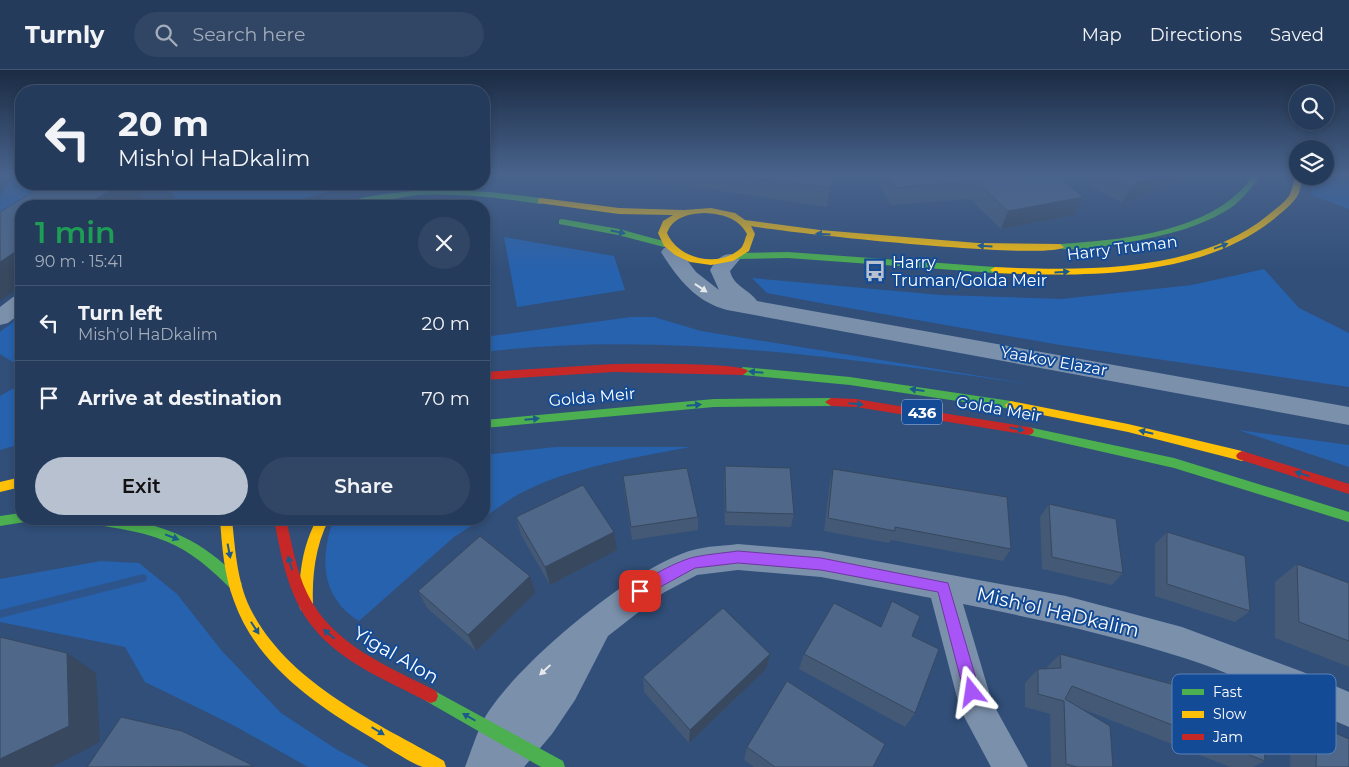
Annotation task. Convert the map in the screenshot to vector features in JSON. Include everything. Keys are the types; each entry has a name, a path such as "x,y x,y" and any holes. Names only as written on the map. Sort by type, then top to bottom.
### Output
{"street":[{"path":"589,207 633,212 684,213"},
{"name":"Harry Truman","path":"744,222 789,232 1028,248 1143,238 1189,225 1229,207"},
{"name":"Harry Truman","path":"733,257 788,255 1041,273 1096,270 1170,261 1224,246 1268,223 1283,207"},
{"path":"551,220 619,232 667,248 681,258 702,262 733,257 750,242 749,230 744,222 735,216 717,210 697,210 673,218 663,228 661,236 667,248"},
{"name":"Yaakov Elazar","path":"667,248 682,270 698,288 728,303 1349,416"},
{"name":"Yaakov Elazar","path":"733,257 720,270 725,285 758,309"},
{"path":"0,318 15,307"},
{"name":"Golda Meir","path":"490,375 553,369 680,368 756,372 872,383 1014,404 1106,422 1246,457 1349,489"},
{"name":"Golda Meir","path":"490,423 714,403 795,401 856,403 964,419 1063,438 1174,463 1349,517"},
{"path":"0,487 15,483"},
{"path":"0,521 15,519"},
{"path":"130,525 171,536 197,548 236,584"},
{"path":"226,525 227,539 236,584 245,613 262,639 284,666 313,690 438,767"},
{"name":"Yigal Alon","path":"281,525 288,554 306,606 324,631 349,650 505,749 557,767"},
{"path":"306,606 304,578 310,551 321,525"},
{"name":"Mish'ol HaDkalim","path":"483,767 505,749 572,674 596,628 618,608 652,583 693,563 738,557 821,564 1066,610 1182,642 1266,674"},
{"path":"943,587 977,709 1010,767"},
{"name":"Mish'ol HaDkalim","path":"1336,704 1349,710"}],"shaded area":[{"path":"0,207 15,207 15,211 0,222"},
{"path":"504,237 614,256 625,290 517,307"},
{"path":"1264,269 1299,308 1349,333 1349,387 1060,345 826,304 767,293 752,278 941,295 1061,299 1192,285"},
{"path":"631,317 654,317 701,331 1029,384 894,365 757,350 619,344 551,346 490,351 490,336"},
{"path":"15,321 15,363 0,354 0,332"},
{"path":"15,387 15,446 0,450 0,396"},
{"path":"1238,430 1349,445 1349,467"},
{"path":"555,447 690,447 603,464 559,477 519,494 490,513 490,454"},
{"path":"332,525 473,525 454,537 359,621 349,614 335,598 327,578 326,556"},
{"path":"101,561 139,563 177,594 222,651 281,713 336,749 369,767 308,767 233,725 145,682 125,647 0,622 0,579"}],"building":[{"path":"9,207 15,207 15,252 0,262 0,212"},
{"path":"1003,207 1032,207 1008,211"},
{"path":"725,466 790,468 794,514 726,512"},
{"path":"687,468 698,517 631,527 623,476"},
{"path":"833,469 1007,497 1011,549 895,527 895,531 828,518"},
{"path":"583,485 614,532 545,567 516,517"},
{"path":"1049,504 1116,519 1123,573 1052,557"},
{"path":"1167,532 1245,556 1250,611 1167,584"},
{"path":"480,536 530,576 468,635 418,591"},
{"path":"1297,564 1349,583 1349,641 1299,622"},
{"path":"892,601 920,616 912,636 939,649 915,713 804,654 834,603 881,627"},
{"path":"723,608 770,654 690,730 643,677"},
{"path":"0,637 67,653 69,726 0,759"},
{"path":"1060,654 1171,684 1172,680 1172,725 1072,686 1065,699 1110,726 1113,767 1077,767 1066,764 1064,701 1038,694 1038,669 1061,668"},
{"path":"787,681 885,744 873,767 775,767 747,747"},
{"path":"121,717 182,731 254,766 87,767"},
{"path":"1336,733 1349,739 1349,767 1316,767 1316,754 1336,754"},
{"path":"1247,754 1264,754 1265,761"}],"waterway":[{"path":"0,614 143,578"}],"traffic: fast":[{"path":"1060,247 1140,238 1169,231 1198,221 1226,207"},
{"path":"562,222 619,232 664,244"},
{"path":"736,256 788,255 995,270"},
{"path":"743,371 850,381 1011,405"},
{"path":"490,423 714,403 831,402"},
{"path":"1028,431 1174,463 1349,517"},
{"path":"0,521 15,519"},
{"path":"128,525 153,530 186,544 218,567 235,584"},
{"path":"431,696 557,767"}],"traffic: slow":[{"path":"584,207 619,211 684,213"},
{"path":"995,270 1028,272 1106,270 1186,258 1223,246 1255,230 1283,207"},
{"path":"704,210 732,215 743,222 751,234 746,249 729,259 711,262 693,260 678,253 667,244 662,233 666,223 681,214 704,210"},
{"path":"744,222 801,231 957,245 1019,248 1060,247"},
{"path":"1011,405 1128,428 1242,456"},
{"path":"0,487 15,483"},
{"path":"226,525 231,566 245,612 260,638 280,662 304,683 357,720 438,767"},
{"path":"306,606 308,561 313,540 320,525"}],"traffic: jam":[{"path":"490,376 614,368 743,371"},
{"path":"831,402 856,403 1028,431"},
{"path":"1242,456 1349,489"},
{"path":"281,525 290,564 300,593 307,607 326,632 362,659 431,696"}],"place":[{"name":"Harry Truman/Golda Meir","path":"875,271"}],"route":[{"path":"640,591 693,563 738,557 821,564 943,587 972,692"}]}
